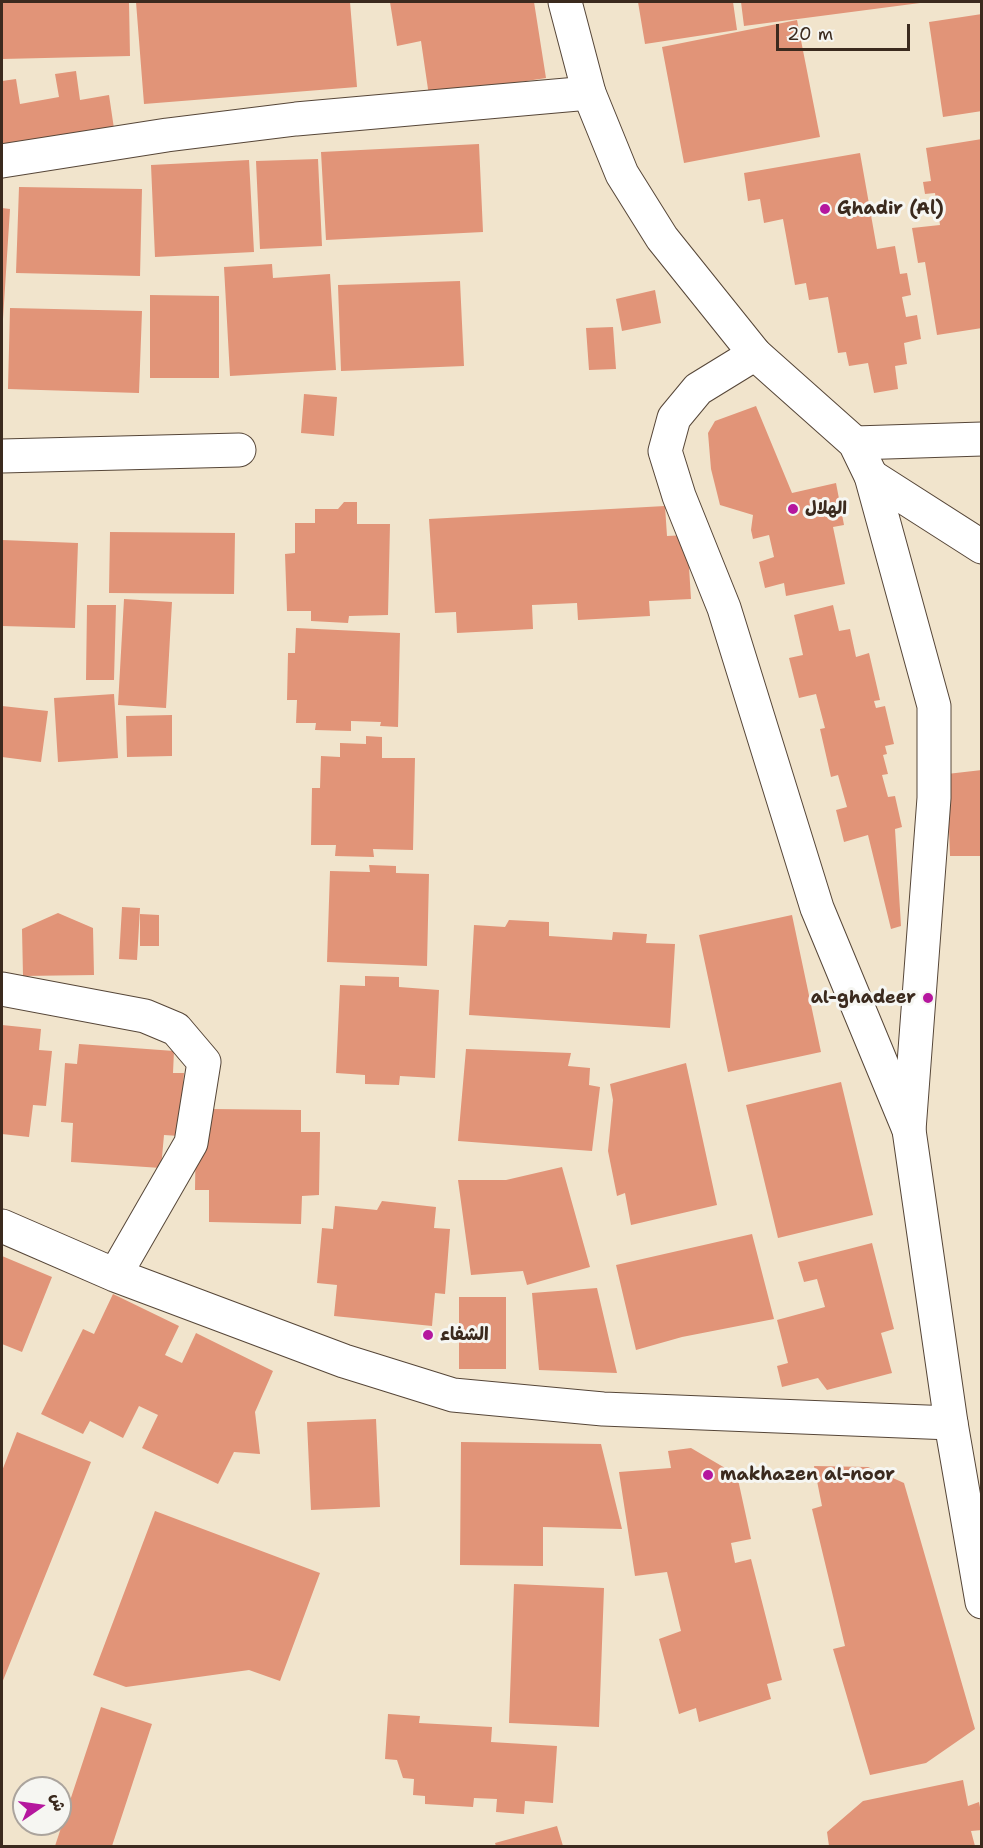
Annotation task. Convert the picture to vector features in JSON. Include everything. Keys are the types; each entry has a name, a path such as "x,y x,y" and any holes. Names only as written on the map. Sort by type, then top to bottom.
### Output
{"street":[{"path":"565,2 589,93 622,174 662,238 755,354 855,443 871,476 934,706 934,798 909,1130 951,1423 981,1602"},
{"path":"2,161 167,135 284,120 589,93"},
{"path":"755,354 698,389 674,418 665,451 724,608 817,908 909,1130"},
{"path":"855,443 981,439"},
{"path":"2,456 239,450"},
{"path":"871,476 981,547"},
{"path":"2,989 145,1016 176,1029 204,1062 191,1143 115,1275"},
{"path":"2,1226 115,1275 344,1361 453,1395 603,1409 951,1423"}],"building":[{"path":"2,2 129,2 130,56 2,59"},
{"path":"136,2 350,2 357,87 144,104"},
{"path":"390,2 534,2 546,78 429,96 421,41 397,46"},
{"path":"638,2 733,2 737,30 645,44"},
{"path":"741,2 920,2 920,3 744,26"},
{"path":"982,14 982,111 943,117 929,22"},
{"path":"797,20 820,137 684,163 662,47"},
{"path":"76,71 80,100 109,95 116,142 2,161 2,81 16,79 20,104 59,97 55,74"},
{"path":"982,139 982,328 937,335 925,262 918,263 912,228 940,225 935,193 925,194 923,182 931,181 926,148"},
{"path":"479,144 483,232 326,240 321,152"},
{"path":"860,153 877,249 895,246 900,274 907,273 911,295 902,297 906,317 917,315 921,339 904,343 907,364 895,366 898,389 874,393 868,363 849,366 846,352 838,353 828,297 809,300 806,283 795,285 783,219 764,223 760,199 748,201 744,173"},
{"path":"318,159 322,246 260,249 256,161"},
{"path":"249,160 254,252 155,257 151,165"},
{"path":"19,187 142,189 140,276 16,273"},
{"path":"2,208 10,209 3,319 2,319"},
{"path":"272,264 273,278 330,274 336,370 230,376 224,267"},
{"path":"460,281 464,366 341,371 338,285"},
{"path":"655,290 661,323 622,331 616,299"},
{"path":"150,295 219,296 219,378 150,378"},
{"path":"10,308 142,311 139,393 8,389"},
{"path":"613,327 616,369 589,370 586,328"},
{"path":"304,394 337,397 334,436 301,433"},
{"path":"756,406 792,493 836,483 844,525 833,527 845,584 786,596 784,583 765,588 759,562 774,557 769,535 753,539 751,530 753,515 720,505 711,469 708,433 715,421"},
{"path":"344,502 357,502 357,524 390,524 388,615 349,616 348,623 311,621 311,611 287,611 285,554 295,553 295,523 315,523 315,509 338,509"},
{"path":"665,506 667,536 687,535 691,599 649,601 650,616 578,620 577,603 532,605 533,629 457,633 456,612 435,613 429,519"},
{"path":"110,532 235,533 234,594 109,593"},
{"path":"2,540 78,543 75,628 2,626"},
{"path":"124,599 172,602 166,708 118,705"},
{"path":"87,605 116,605 114,680 86,680"},
{"path":"833,605 839,631 850,629 856,657 869,653 880,700 874,701 876,708 885,706 894,744 885,746 887,754 883,755 888,774 882,775 888,797 895,796 902,827 895,829 901,926 891,929 868,835 844,842 836,810 847,807 838,775 831,777 820,729 825,728 816,694 799,698 789,658 803,655 794,615"},
{"path":"296,628 400,633 398,727 380,726 381,722 351,721 351,731 315,730 316,723 296,723 297,700 287,700 288,653 295,653"},
{"path":"114,694 118,758 58,762 54,698"},
{"path":"2,706 48,711 41,762 2,757"},
{"path":"172,715 172,756 127,757 126,716"},
{"path":"366,736 382,737 382,758 415,758 413,850 373,849 374,857 335,856 336,845 311,845 312,788 320,788 321,756 340,757 340,743 366,744"},
{"path":"982,770 982,856 950,856 947,774"},
{"path":"369,865 396,866 396,873 429,874 427,966 327,962 330,871 370,872"},
{"path":"122,907 140,908 137,960 119,959"},
{"path":"58,913 93,928 94,975 23,976 22,929"},
{"path":"140,914 159,915 159,946 140,946"},
{"path":"792,915 821,1052 728,1072 699,935"},
{"path":"509,920 549,922 549,936 612,940 613,932 647,934 646,943 675,944 670,1028 469,1015 474,925 505,927"},
{"path":"365,976 399,977 399,987 439,990 435,1078 400,1076 399,1085 365,1084 365,1075 336,1073 340,985 365,986"},
{"path":"2,1025 41,1029 39,1050 52,1051 46,1106 33,1105 29,1137 2,1134"},
{"path":"79,1044 174,1051 173,1073 184,1073 179,1136 164,1135 161,1168 71,1162 73,1123 61,1122 65,1063 77,1064"},
{"path":"466,1049 571,1053 568,1066 590,1068 589,1085 600,1087 592,1151 458,1141"},
{"path":"686,1063 717,1205 631,1225 625,1193 617,1196 608,1151 613,1100 610,1084"},
{"path":"841,1082 873,1215 778,1238 746,1105"},
{"path":"211,1109 301,1110 301,1132 320,1132 319,1195 302,1196 301,1224 209,1222 209,1190 195,1190 196,1126"},
{"path":"562,1167 590,1267 527,1285 523,1271 471,1275 458,1180 506,1180"},
{"path":"382,1201 436,1207 434,1228 450,1229 445,1294 435,1293 432,1326 334,1316 337,1285 317,1283 322,1228 333,1229 335,1206 377,1210"},
{"path":"752,1234 774,1319 682,1337 636,1350 616,1265"},
{"path":"872,1243 894,1329 881,1333 892,1373 827,1390 818,1378 782,1387 777,1366 788,1363 777,1320 825,1307 817,1279 804,1282 798,1262"},
{"path":"2,1256 52,1277 22,1352 2,1344"},
{"path":"597,1288 617,1373 539,1370 532,1293"},
{"path":"113,1294 179,1326 165,1355 182,1363 196,1333 273,1371 255,1412 260,1454 234,1452 218,1484 142,1448 158,1415 139,1406 123,1438 90,1421 83,1434 41,1414 83,1329 94,1334"},
{"path":"459,1297 506,1297 506,1369 459,1369"},
{"path":"376,1419 380,1507 311,1510 307,1422"},
{"path":"17,1432 91,1462 2,1683 2,1471"},
{"path":"461,1442 601,1444 622,1529 543,1527 543,1566 460,1565"},
{"path":"691,1448 737,1475 751,1539 731,1543 735,1563 751,1559 782,1680 767,1684 771,1699 699,1722 696,1708 679,1714 659,1639 681,1631 667,1572 635,1576 619,1472 671,1468 668,1451"},
{"path":"814,1466 868,1467 904,1483 975,1729 926,1763 870,1775 833,1649 845,1646 812,1509 822,1506"},
{"path":"155,1511 320,1573 280,1681 249,1670 126,1687 93,1675"},
{"path":"514,1584 604,1588 599,1727 509,1723"},
{"path":"101,1707 152,1724 112,1846 55,1846 58,1836 72,1836 72,1795"},
{"path":"388,1714 420,1716 419,1723 492,1727 491,1742 557,1746 553,1803 525,1801 524,1814 496,1812 497,1799 474,1798 473,1807 425,1804 425,1796 413,1795 414,1779 403,1778 397,1760 385,1759"},
{"path":"963,1780 968,1806 979,1802 982,1818 982,1830 971,1831 975,1846 829,1846 827,1832 863,1801"},
{"path":"557,1826 563,1846 496,1846 495,1843"}],"place":[{"name":"Ghadir (Al)","path":"825,209"},
{"name":"الهلال","path":"793,509"},
{"name":"al-ghadeer","path":"928,998"},
{"name":"الشفاء","path":"428,1335"},
{"name":"makhazen al-noor","path":"708,1475"}]}
